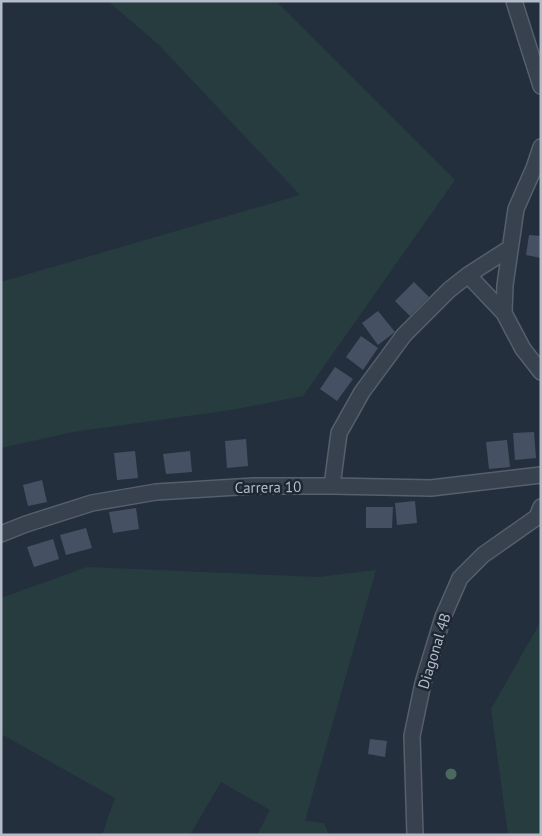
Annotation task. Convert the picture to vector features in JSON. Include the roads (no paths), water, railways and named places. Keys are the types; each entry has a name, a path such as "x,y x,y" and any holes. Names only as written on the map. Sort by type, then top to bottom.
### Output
{"street":[{"path":"514,1 541,86"},
{"path":"504,313 505,285 516,209 541,147"},
{"path":"332,486 339,432 362,392 404,335 449,290 468,275 510,248"},
{"path":"468,275 504,313 524,350 541,372"},
{"name":"Carrera 10","path":"1,534 26,524 92,504 156,492 254,486 431,488 541,475"},
{"name":"Diagonal 4B","path":"415,835 412,736 423,683 442,617 460,578 483,555 540,515"}]}
